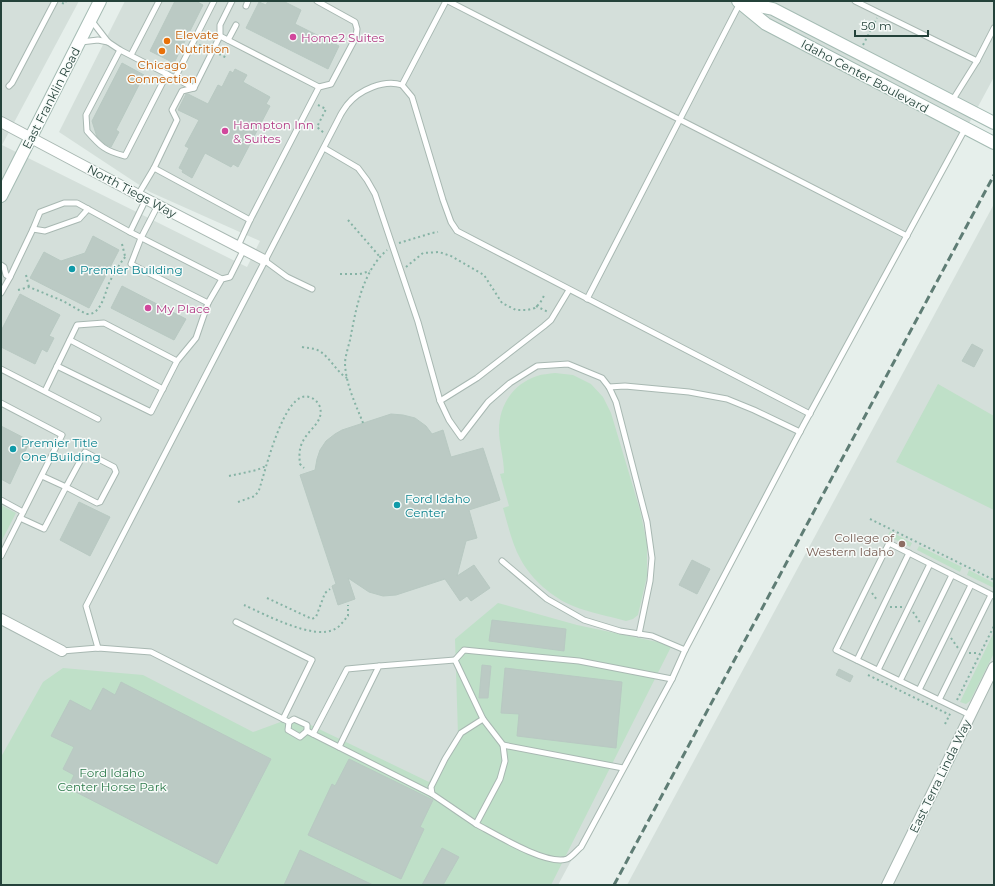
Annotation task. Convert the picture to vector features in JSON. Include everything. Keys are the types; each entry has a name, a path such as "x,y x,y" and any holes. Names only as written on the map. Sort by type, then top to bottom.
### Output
{"main road":[{"name":"East Franklin Road","path":"1,196 100,1"},
{"name":"Idaho Center Boulevard","path":"739,1 772,9 994,123"},
{"name":"Idaho Center Boulevard","path":"739,1 766,24 994,143"}],"street":[{"name":"North Tiegs Way","path":"1,122 264,260"},
{"path":"1,618 62,651"},
{"name":"East Terra Linda Way","path":"887,885 994,667"}],"lane":[{"path":"9,86 12,83 55,1"},
{"path":"131,55 158,1"},
{"path":"130,232 154,168 177,120 172,110 182,91 194,88 220,36 220,25 232,1"},
{"path":"1,293 6,276 34,229 40,212 64,203 77,203 141,238 222,279 230,277 250,220 319,88 331,84 356,37 357,29 355,22 317,1"},
{"path":"402,85 447,1 907,236"},
{"path":"587,298 739,1"},
{"path":"855,1 977,61"},
{"path":"175,78 212,2"},
{"path":"91,20 108,42 120,50 194,88"},
{"path":"228,40 236,25"},
{"path":"952,101 977,61 994,28"},
{"path":"220,36 319,88"},
{"path":"79,43 92,41 108,42"},
{"path":"120,50 86,115 87,131 101,147 112,153 125,156 167,74"},
{"path":"98,648 86,606 264,260 329,138 348,104 359,94 375,86 396,83 402,85 412,97 451,222 457,231 810,414"},
{"path":"307,731 432,794 476,824 534,854 559,860 568,858 581,847 672,679 685,650 800,432 965,129"},
{"path":"324,148 358,168 375,194 418,322 440,401 449,420 461,437 488,402 510,384 537,366 568,364 602,378 609,387 616,402 647,522 652,558 650,581 639,634"},
{"path":"154,168 250,220"},
{"path":"158,205 141,238 131,264 208,303"},
{"path":"34,229 45,230 79,219 88,209"},
{"path":"264,260 287,277 312,289"},
{"path":"1,265 4,267 6,276"},
{"path":"57,366 151,412 177,361 196,338 208,303 222,279"},
{"path":"440,401 477,378 551,320 569,290"},
{"path":"45,391 77,325 104,323 177,361"},
{"path":"70,340 163,389"},
{"path":"1,369 98,419"},
{"path":"609,387 625,386 689,392 727,399 800,432"},
{"path":"1,402 62,436 1,556"},
{"path":"20,518 44,529 66,487 85,452 114,467 115,469 115,475 102,501 99,503 66,487 42,476"},
{"path":"1,500 23,512"},
{"path":"939,700 993,595 889,544 836,650 878,670 900,681 919,690 939,700 970,715"},
{"path":"857,660 909,553"},
{"path":"502,562 546,599 584,620 620,631 652,636 685,650"},
{"path":"878,670 930,564"},
{"path":"900,681 952,575"},
{"path":"919,690 971,585"},
{"path":"236,622 312,660 283,719"},
{"path":"62,651 98,648 151,652 289,722"},
{"path":"313,734 347,669 455,660 464,650 579,661 672,679"},
{"path":"455,660 483,719 504,745 505,761 500,779 476,824"},
{"path":"338,747 379,666"},
{"path":"294,718 307,725 307,731 300,737 288,730 289,722 294,718"},
{"path":"432,794 431,787 445,759 461,733 483,719"},
{"path":"504,745 623,768"}],"path":[{"path":"62,2 65,4 66,1"},
{"path":"863,46 879,13"},
{"path":"196,50 200,44 208,49"},
{"path":"219,54 227,58"},
{"path":"318,105 326,109 317,128 329,138"},
{"path":"348,220 380,257"},
{"path":"363,423 347,379 345,363 356,312 366,281 371,270 380,257 392,246 438,232"},
{"path":"18,290 29,287 49,294 89,315 101,304 110,281 125,256 122,244"},
{"path":"401,272 423,253 439,252 451,256 484,275 502,303 516,310 527,310 536,306 540,303 545,294"},
{"path":"125,256 135,254"},
{"path":"340,274 360,274 371,270"},
{"path":"26,275 29,287"},
{"path":"536,306 554,315"},
{"path":"302,347 317,350 324,355 340,374 347,379"},
{"path":"238,502 255,496 259,490 281,422 291,405 300,397 307,396 318,402 320,407 320,416 318,423 307,434 302,442 299,452 300,464 304,468"},
{"path":"229,476 267,466"},
{"path":"870,519 994,580"},
{"path":"964,572 967,566"},
{"path":"267,598 312,619 316,617 325,593 330,589"},
{"path":"244,605 288,625 321,633 335,629 348,616 348,605"},
{"path":"957,700 994,626"},
{"path":"947,633 962,654 980,654"},
{"path":"863,672 950,714 945,724"}],"shaded area":[{"path":"1,1 79,1 2,145 247,267 260,241 150,192 59,132 125,1 994,1 994,77 558,885 1,885"},
{"name":"College of Western Idaho","path":"994,204 994,885 627,885"}],"green space":[{"path":"555,373 573,375 591,384 603,397 611,413 640,510 647,544 647,576 638,615 633,619 626,621 593,613 565,603 550,593 525,567 515,548 510,534 503,508 509,506 500,474 504,473 499,430 502,412 509,397 521,384 539,375"},
{"path":"938,384 994,416 994,510 896,462"},
{"path":"1,505 16,513 1,542"},
{"path":"890,531 912,543 910,547 888,536"},
{"path":"919,546 962,567 960,572 917,550"},
{"path":"969,570 994,583 994,588 967,575"},
{"name":"Ford Idaho Center Horse Park","path":"498,603 577,625 672,645 551,885 1,885 1,757 43,682 63,668 143,675 253,732 294,717 429,782 458,735 455,639"},
{"path":"994,632 994,653 970,701 966,704 960,702"}],"building":[{"path":"175,1 196,1 203,5 174,63 150,51"},
{"name":"Home2 Suites","path":"268,1 283,1 301,10 295,24 339,46 328,69 246,28 259,2 266,5"},
{"path":"122,63 144,75 116,130 119,132 111,147 97,137 92,121"},
{"name":"Hampton Inn & Suites","path":"235,69 247,75 243,82 270,97 266,104 270,106 238,167 233,164 231,167 205,153 192,178 182,172 183,170 179,168 189,148 185,146 199,120 178,110 186,94 208,104 218,85 222,87 230,71 233,73"},
{"name":"Premier Building","path":"93,236 119,250 89,308 30,278 44,252 61,261 85,253"},
{"path":"122,286 186,319 174,340 111,308"},
{"path":"20,294 60,315 49,336 54,338 47,352 42,349 35,364 1,347 1,331"},
{"path":"972,344 983,350 974,367 962,361"},
{"name":"Ford Idaho Center","path":"391,414 415,418 426,426 432,434 443,430 451,457 483,448 500,500 469,510 477,538 466,541 457,576 474,565 490,588 471,601 467,596 460,601 445,579 396,595 383,596 369,592 348,578 355,599 338,605 332,586 336,584 300,475 315,470 320,450 326,441 335,434 342,430"},
{"name":"Premier Title One Building","path":"1,426 30,441 10,484 1,479"},
{"path":"79,502 110,517 90,556 60,540"},
{"path":"692,560 710,569 697,594 679,585"},
{"path":"492,620 566,629 564,651 489,641"},
{"path":"482,665 491,666 488,698 479,698"},
{"path":"505,668 622,682 616,748 517,736 519,714 501,713"},
{"path":"839,669 853,676 850,682 836,675"},
{"path":"121,682 271,759 217,864 68,788 74,775 63,769 74,747 51,736 70,700 91,711 103,688 115,695"},
{"path":"349,759 433,800 420,827 424,829 401,879 308,835 332,784 335,786"},
{"path":"442,848 459,857 443,885 422,885"},
{"path":"300,850 373,885 284,885"}],"railway":[{"path":"614,885 994,175"}],"place":[{"name":"Home2 Suites","path":"293,37"},
{"name":"Elevate Nutrition","path":"167,41"},
{"name":"Chicago Connection","path":"162,51"},
{"name":"Hampton Inn & Suites","path":"225,131"},
{"name":"Premier Building","path":"72,269"},
{"name":"My Place","path":"148,308"},
{"name":"Premier Title One Building","path":"13,449"},
{"name":"Ford Idaho Center","path":"397,505"},
{"name":"College of Western Idaho","path":"902,544"}]}
